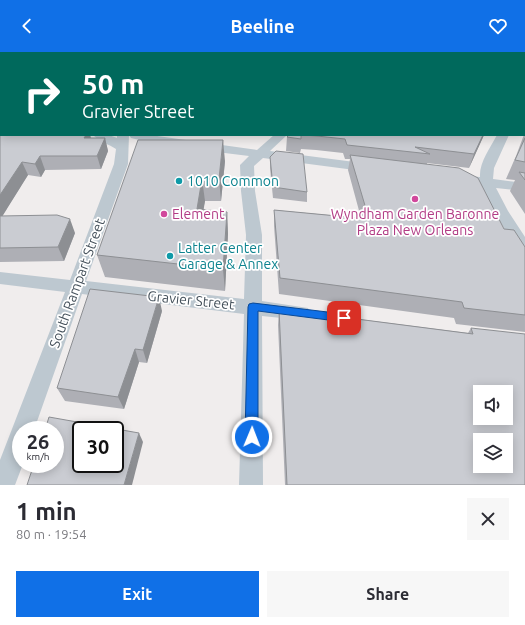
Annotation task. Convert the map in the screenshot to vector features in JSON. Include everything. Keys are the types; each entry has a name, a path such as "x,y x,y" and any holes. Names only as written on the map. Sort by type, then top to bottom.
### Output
{"street":[{"path":"101,136 128,150 160,141"},
{"path":"140,136 160,141 384,170"},
{"path":"251,485 254,235 251,201 247,180 247,165 280,136"},
{"path":"503,136 486,172 488,183 492,195 525,250"},
{"name":"South Rampart Street","path":"26,421 75,287 128,150"},
{"path":"447,178 525,187"},
{"name":"Gravier Street","path":"0,278 315,315"},
{"path":"3,485 12,460"}],"building":[{"path":"0,136 85,136 84,138 105,138 97,156 40,156 35,164 22,162 0,195"},
{"path":"301,136 301,139 287,137"},
{"path":"317,136 483,136 474,154 415,147 430,154 347,145 345,139"},
{"path":"525,138 525,162 515,160"},
{"path":"138,140 223,140 219,179 202,179 197,209 227,212 223,269 97,255"},
{"path":"276,151 303,154 307,192 273,187 270,157"},
{"path":"350,155 459,168 478,178 504,229 514,230 525,247 525,315 464,308 462,302 280,278 274,210 369,219"},
{"path":"519,172 525,173 525,180"},
{"path":"57,215 70,219 58,247 0,248 0,216"},
{"path":"90,289 159,297 143,350 135,349 118,397 57,388"},
{"path":"279,309 473,334 471,328 525,334 525,485 287,485"},
{"path":"49,417 72,421 72,473 124,473 124,430 139,433 124,485 27,485 31,473 64,473 64,421 48,421"}],"place":[{"name":"1010 Common","path":"179,181"},
{"name":"Wyndham Garden Baronne Plaza New Orleans","path":"415,199"},
{"name":"Element","path":"164,214"},
{"name":"Latter Center Garage & Annex","path":"170,256"}],"route":[{"path":"252,437 253,307 344,318"}]}
